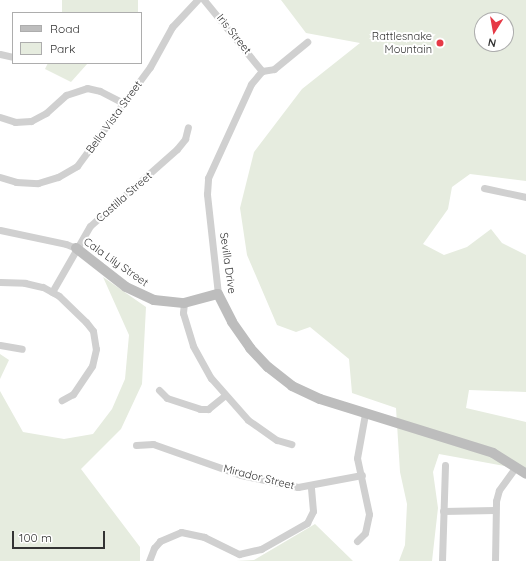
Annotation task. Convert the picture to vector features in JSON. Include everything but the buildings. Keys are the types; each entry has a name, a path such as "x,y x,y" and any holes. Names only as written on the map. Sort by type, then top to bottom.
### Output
{"street":[{"name":"Bella Vista Street","path":"0,177 30,183 52,180 65,174 82,161 150,67 172,27 197,0"},
{"name":"Iris Street","path":"204,0 262,71"},
{"path":"262,71 274,69 307,42"},
{"path":"0,54 12,56"},
{"name":"Sevilla Drive","path":"262,71 251,84 208,178 207,194 218,294 232,322 268,367 292,386 320,399 493,453 526,474"},
{"path":"0,117 15,122 31,121 46,113 66,95 87,88 100,91 124,103"},
{"name":"Castilla Street","path":"52,292 90,226 178,149 186,139 188,127"},
{"path":"484,188 526,197"},
{"name":"Cala Lily Street","path":"0,230 66,244 76,248 139,294 161,302 184,303 218,294"},
{"path":"0,282 25,283 52,292 86,322 96,343 94,360 89,371 73,394 62,400"},
{"path":"184,303 183,313 192,346 211,378 225,395 258,427 277,440 291,444"},
{"path":"0,345 22,349"},
{"path":"160,390 167,398 200,409 208,409 225,395"},
{"path":"357,541 365,533 369,514 362,475 357,458 365,414"},
{"name":"Mirador Street","path":"136,445 153,444 241,475 298,487 311,486 362,475"},
{"path":"442,561 445,465"},
{"path":"496,561 495,510 499,490 516,467"},
{"path":"149,561 160,541 181,532 204,537 239,554 261,549 307,523 313,511 311,486"},
{"path":"443,511 495,510"}],"green space":[{"path":"62,0 138,0 138,12 62,12"},
{"path":"281,0 526,0 526,181 470,174 452,187 448,209 423,244 444,255 467,247 491,229 502,243 526,255 526,392 469,390 466,408 526,422 526,470 439,454 433,472 438,508 432,561 399,561 405,545 407,504 400,472 396,408 352,393 349,359 310,327 296,332 277,325 247,255 240,208 254,152 302,89 360,43 306,33"},
{"path":"48,64 87,64 71,82 45,69"},
{"path":"103,277 146,307 142,384 121,429 81,469 140,547 140,561 0,561 0,391 23,432 64,439 93,434 112,409 125,379 129,335"},
{"path":"0,354 9,360 0,379"},
{"path":"315,524 353,561 236,561 254,560"}],"place":[{"name":"Rattlesnake Mountain","path":"440,43"}]}
